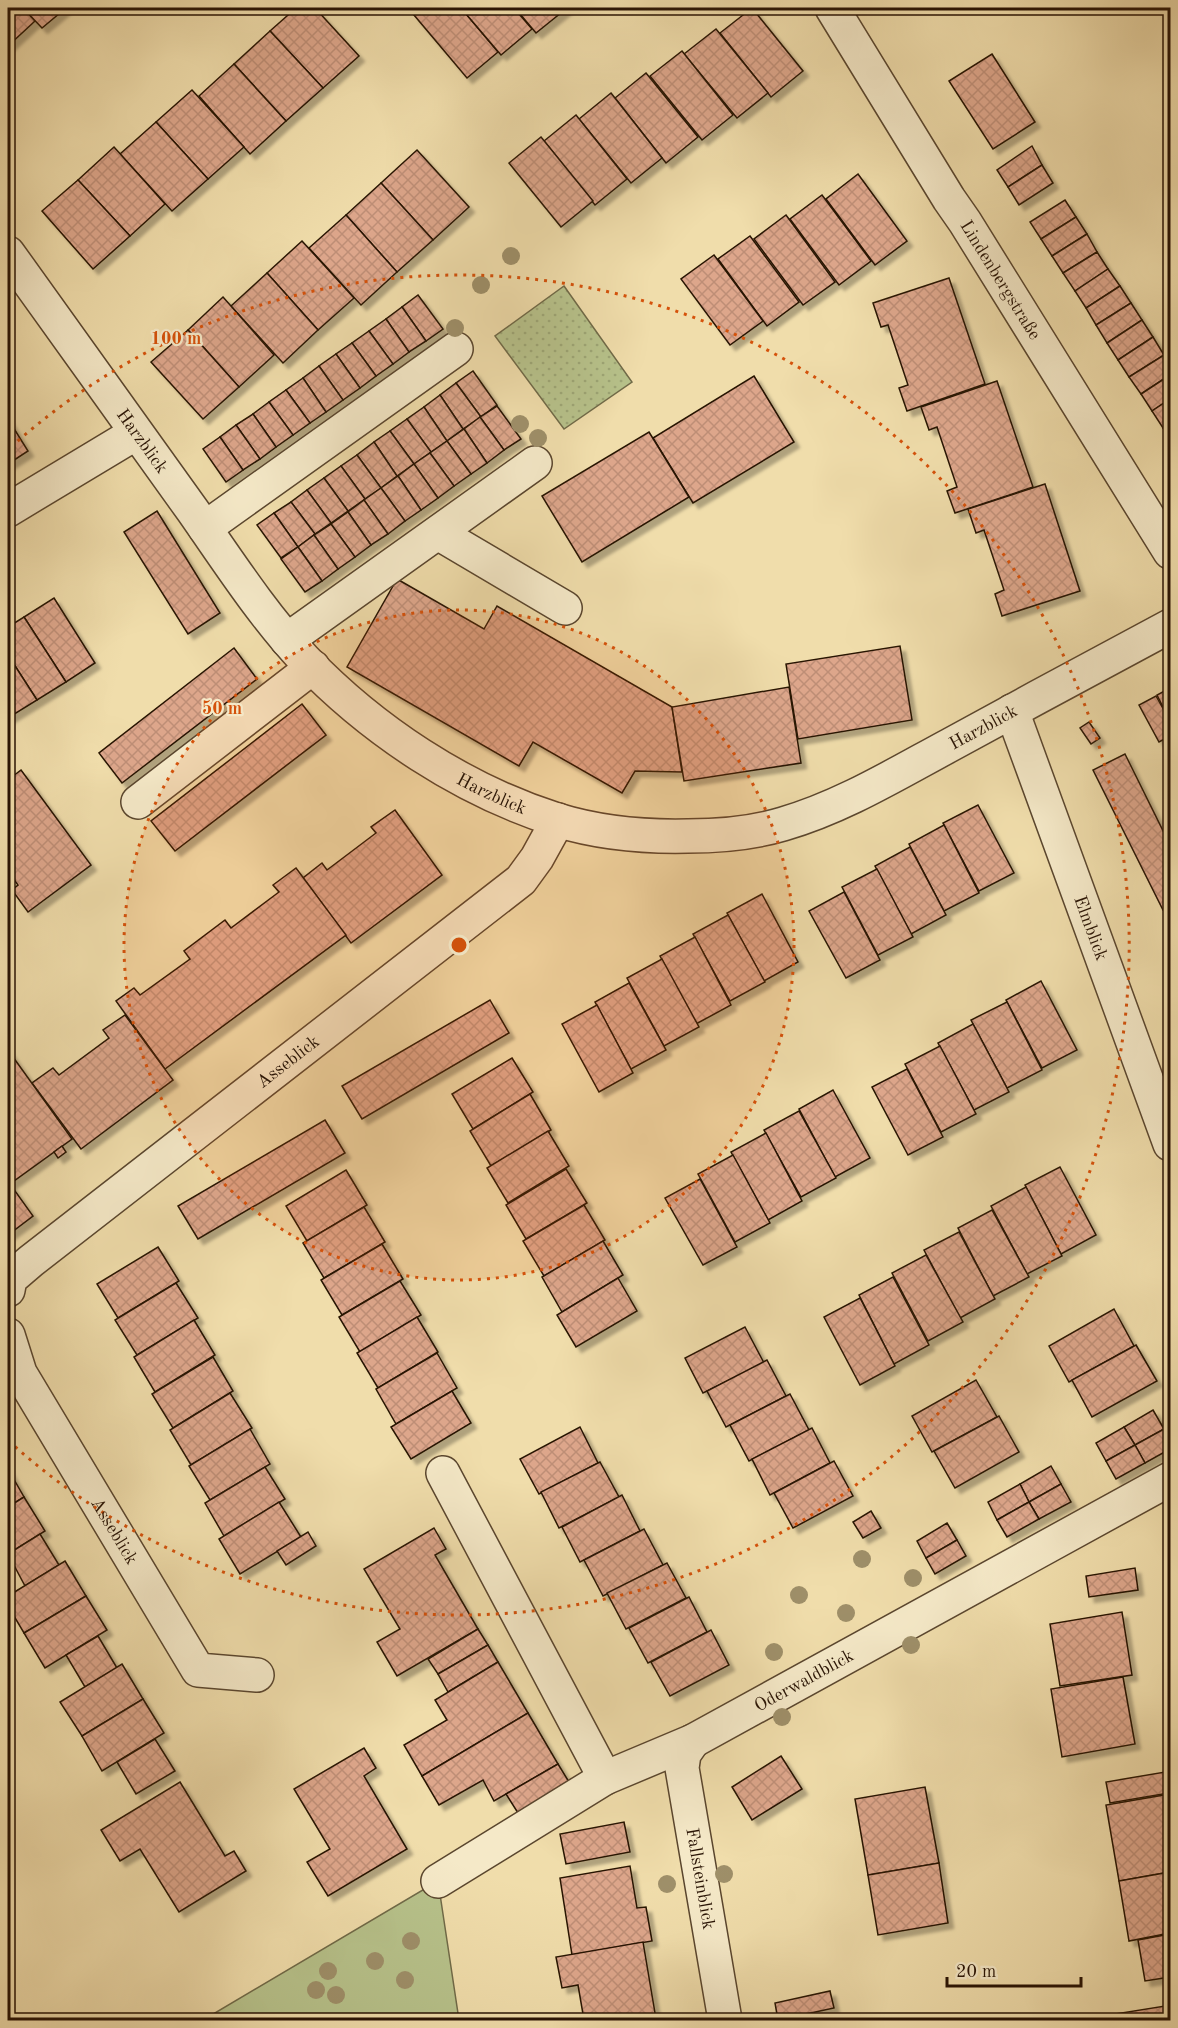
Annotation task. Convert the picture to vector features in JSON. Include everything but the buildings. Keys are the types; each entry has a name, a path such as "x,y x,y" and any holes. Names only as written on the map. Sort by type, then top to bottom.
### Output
{"street":[{"name":"Lindenbergstraße","path":"832,8 1170,552"},
{"name":"Harzblick","path":"8,253 287,640 313,667 351,704 404,744 458,777 504,800 558,820 605,831 659,836 706,836 781,825 847,801 1170,626"},
{"path":"205,528 456,349"},
{"path":"8,510 136,433"},
{"path":"287,640 535,463"},
{"path":"438,532 565,608"},
{"path":"138,802 313,667"},
{"name":"Elmblick","path":"1012,711 1170,1144"},
{"name":"Asseblick","path":"8,1290 10,1279 31,1261 521,880 537,858 558,820"},
{"name":"Asseblick","path":"8,1335 20,1373 198,1670 257,1676"},
{"path":"443,1473 605,1778"},
{"name":"Oderwaldblick","path":"438,1881 605,1778 693,1741 1170,1479"},
{"name":"Fallsteinblick","path":"693,1741 684,1754 682,1768 725,2020"}],"green space":[{"path":"564,286 632,382 564,429 495,336"},
{"path":"438,1881 459,2020 203,2020"}]}
